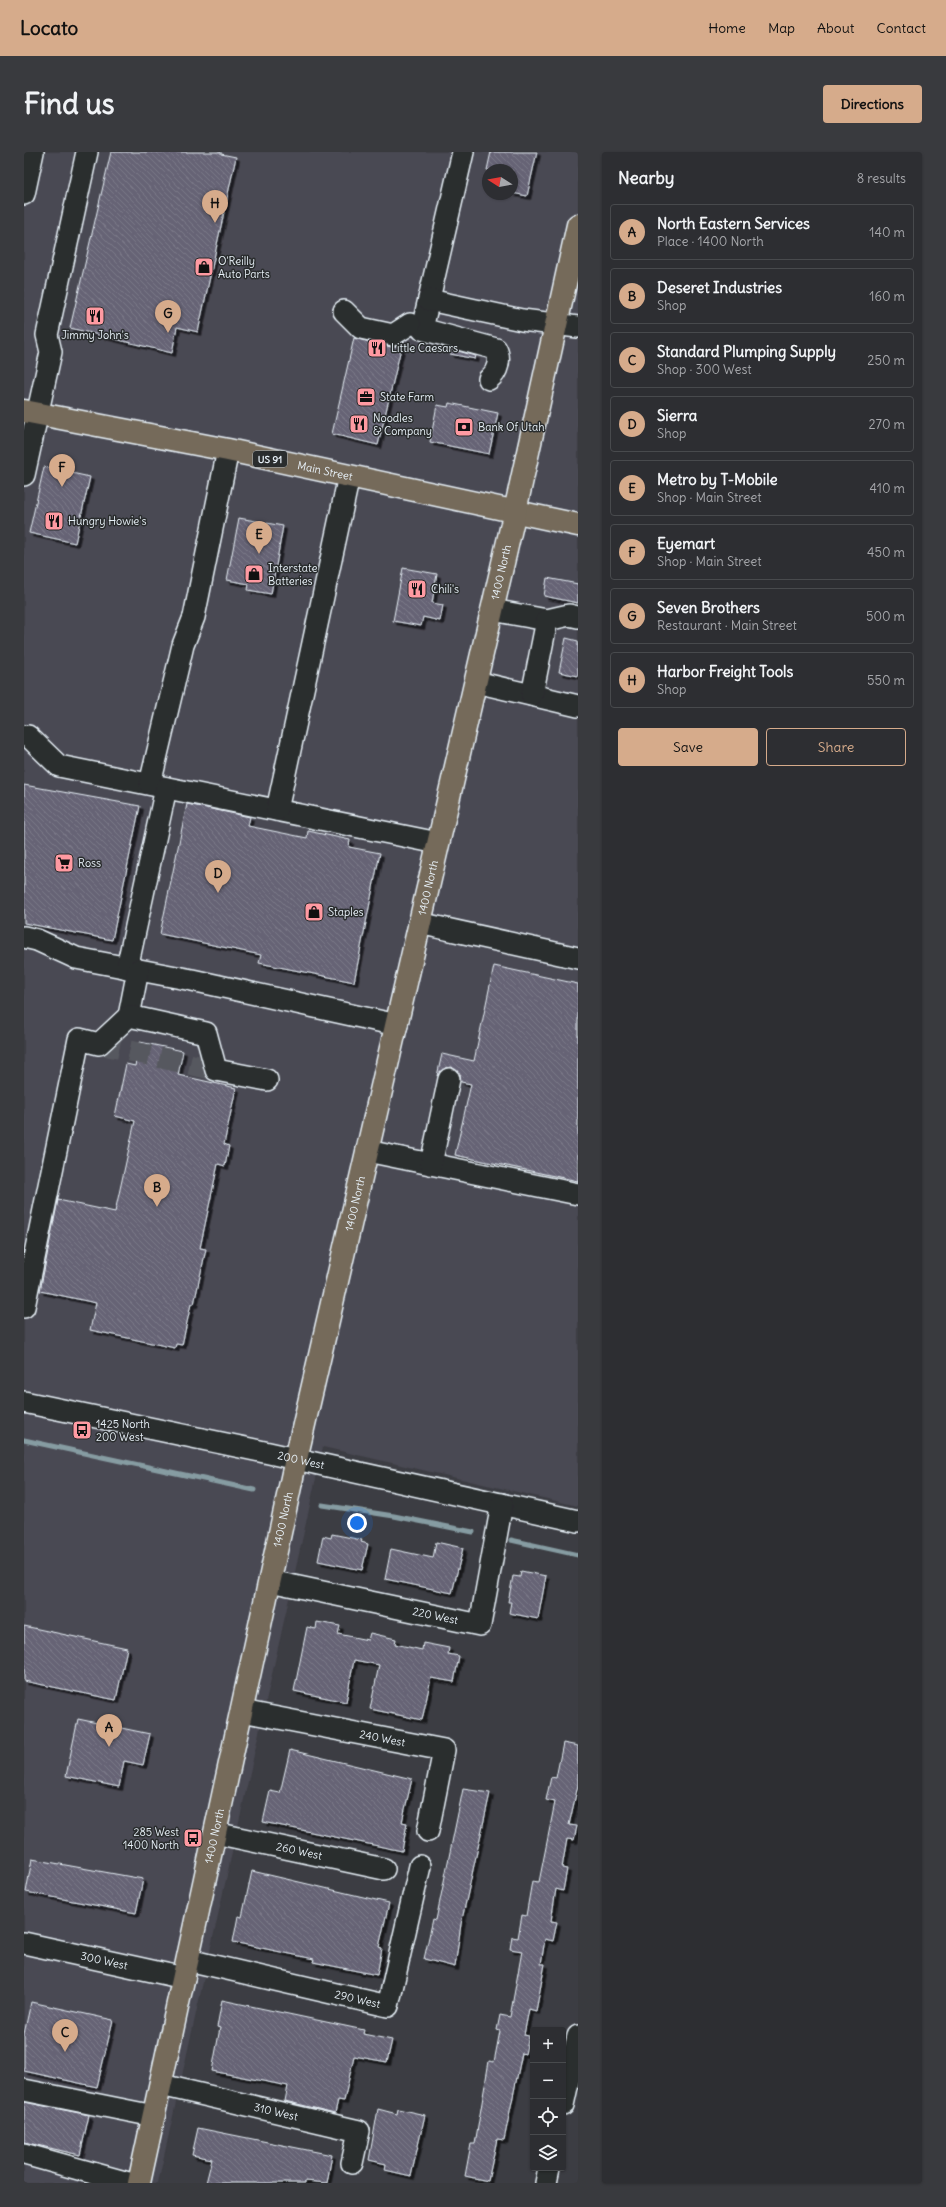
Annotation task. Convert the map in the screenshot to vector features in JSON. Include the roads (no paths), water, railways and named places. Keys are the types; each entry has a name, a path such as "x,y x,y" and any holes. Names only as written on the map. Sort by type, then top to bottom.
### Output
{"main road":[{"name":"1400 North","path":"139,2183 296,1459 476,682 578,225"},
{"name":"Main Street","path":"31,412 228,450 578,525"}],"street":[{"path":"24,194 33,152"},
{"path":"24,475 31,412 51,352 47,335 86,152"},
{"path":"416,327 429,300 463,152"},
{"path":"429,300 522,320 578,327"},
{"path":"344,311 361,328 392,335 416,327 496,349 500,355 495,374 489,379"},
{"path":"24,1306 79,1039 99,1044 129,1016 133,969 158,786 183,645 194,617 228,450"},
{"path":"277,810 349,476"},
{"path":"492,610 548,620 568,615 578,617"},
{"path":"532,695 548,620"},
{"path":"476,682 578,706"},
{"path":"24,736 28,736 59,766 438,843"},
{"path":"420,923 578,958"},
{"path":"24,937 37,940 76,958 397,1025"},
{"path":"129,1016 206,1033 216,1070 267,1080"},
{"path":"431,1164 449,1079"},
{"path":"367,1151 578,1194"},
{"name":"200 West","path":"24,1402 296,1459 578,1521"},
{"name":"220 West","path":"270,1581 480,1625 502,1504"},
{"name":"240 West","path":"242,1711 444,1750 428,1831"},
{"name":"260 West","path":"215,1833 384,1869"},
{"name":"290 West","path":"186,1969 388,2006 420,1866"},
{"name":"300 West","path":"24,1943 186,1969"},
{"path":"564,2099 578,2036"},
{"name":"310 West","path":"160,2085 359,2131 352,2163"},
{"path":"24,2090 154,2116"},
{"path":"24,2154 130,2183"},
{"path":"546,2183 548,2171"}],"waterway":[{"path":"24,1440 254,1490"},
{"path":"322,1505 394,1516 473,1532"},
{"path":"511,1540 578,1555"}],"tunnel":[{"path":"99,1044 216,1070"}],"place":[{"name":"Harbor Freight Tools","path":"215,223"},
{"name":"O'Reilly Auto Parts","path":"204,267"},
{"name":"Jimmy John's","path":"95,316"},
{"name":"Seven Brothers","path":"168,333"},
{"name":"Little Caesars","path":"377,348"},
{"name":"State Farm","path":"366,397"},
{"name":"Noodles & Company","path":"359,424"},
{"name":"Bank Of Utah","path":"464,427"},
{"name":"Eyemart","path":"62,487"},
{"name":"Hungry Howie's","path":"54,521"},
{"name":"Metro by T-Mobile","path":"259,554"},
{"name":"Interstate Batteries","path":"254,574"},
{"name":"Chili's","path":"417,589"},
{"name":"Ross","path":"64,863"},
{"name":"Sierra","path":"218,893"},
{"name":"Staples","path":"314,912"},
{"name":"Deseret Industries","path":"157,1207"},
{"name":"1425 North 200 West","path":"82,1430"},
{"name":"North Eastern Services","path":"109,1747"},
{"name":"285 West 1400 North","path":"193,1838"},
{"name":"Standard Plumping Supply","path":"65,2052"}]}
